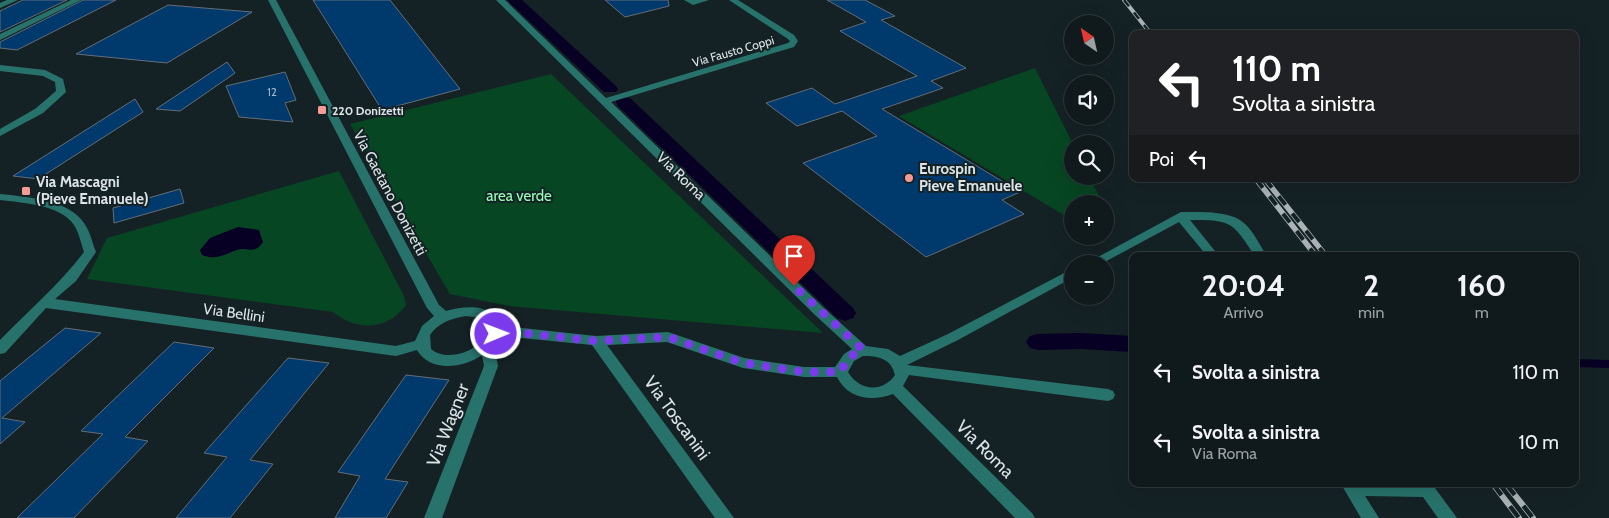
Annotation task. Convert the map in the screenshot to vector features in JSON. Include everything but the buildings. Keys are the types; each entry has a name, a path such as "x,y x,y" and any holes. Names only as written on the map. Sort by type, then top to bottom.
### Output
{"street":[{"path":"0,6 14,0"},
{"path":"0,37 77,0"},
{"name":"Via Gaetano Donizetti","path":"272,0 434,308 444,317"},
{"name":"Via Roma","path":"500,0 820,312 863,350"},
{"path":"688,0 693,3 705,0"},
{"name":"Via Fausto Coppi","path":"605,102 791,45 794,41 791,37 733,0"},
{"path":"0,68 45,72 60,80 61,92 39,111 0,133"},
{"path":"0,197 47,205 78,222 90,252 71,278 43,303 0,349"},
{"path":"1181,216 1210,252"},
{"path":"1108,255 1181,216 1214,216 1236,222 1241,226 1258,252"},
{"path":"900,366 1064,277"},
{"name":"Via Bellini","path":"43,303 70,305 396,351 421,344"},
{"path":"492,339 495,325 492,319 476,312 454,313 444,317 427,329 421,344 423,351 429,357 450,361 475,354 492,339 522,333 596,341 668,337 743,363 804,372 841,372"},
{"name":"Via Wagner","path":"434,518 491,366 492,339"},
{"name":"Via Toscanini","path":"596,341 725,518"},
{"path":"863,350 879,351 893,358 900,366 902,376 895,387 878,394 857,391 849,386 841,372 847,358 863,350"},
{"path":"900,366 1108,395"},
{"name":"Via Roma","path":"895,387 1026,518"},
{"path":"1351,487 1425,487 1448,518"},
{"path":"1351,487 1370,518"}],"green space":[{"path":"1035,68 1068,135 1064,135 1064,185 1094,185 1098,195 1064,195 1064,215 899,116"},
{"name":"area verde","path":"551,74 823,333 509,306 450,294 350,124"},
{"path":"339,171 404,296 406,305 398,314 381,324 361,325 351,323 333,312 87,279 107,238"}],"shaded area":[{"path":"238,227 259,230 263,242 254,250 241,249 216,257 202,255 200,250 210,238"}],"waterway":[{"path":"514,0 610,89"},
{"path":"624,102 845,313"},
{"path":"1038,342 1081,341 1129,344"},
{"path":"1579,363 1609,364"}],"railway":[{"path":"1124,0 1148,30"},
{"path":"1258,182 1313,252"},
{"path":"1267,182 1323,252"},
{"path":"1495,487 1519,518"},
{"path":"1508,487 1533,518"}],"place":[{"name":"220 Donizetti","path":"322,110"},
{"name":"Eurospin Pieve Emanuele","path":"909,178"},
{"name":"Via Mascagni (Pieve Emanuele)","path":"26,191"}],"route":[{"path":"496,334 522,333 596,341 668,337 743,363 804,372 841,372 847,358 863,350 794,286"}]}
